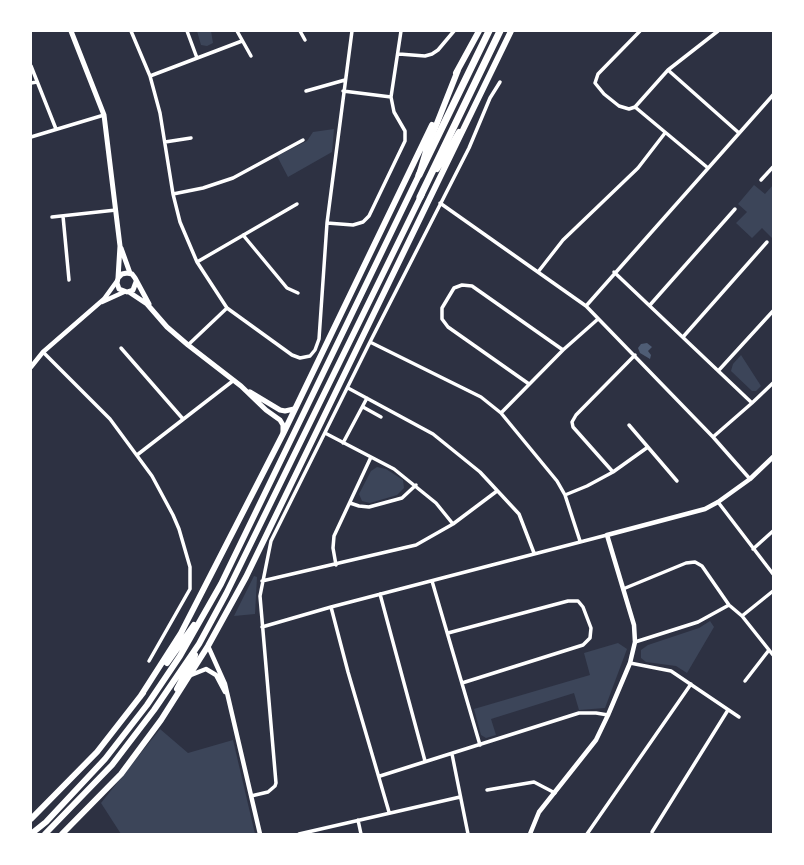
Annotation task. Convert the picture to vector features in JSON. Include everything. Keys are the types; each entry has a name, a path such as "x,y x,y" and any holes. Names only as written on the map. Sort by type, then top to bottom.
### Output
{"highway":[{"path":"140,696 181,633 283,434 294,409 332,335 458,70 479,31"},
{"path":"31,834 46,822 105,759 147,705 180,656 221,584 489,31"},
{"path":"45,834 112,765 154,710 199,644 226,594 500,31"},
{"path":"62,834 121,774 147,741 191,675 208,646 246,577 511,31"},
{"path":"419,174 426,151 458,70"},
{"path":"420,197 475,107"},
{"path":"31,819 97,752 208,606"},
{"path":"147,741 191,664 199,644"}],"main road":[{"path":"71,31 104,115 120,246 118,280 119,289 127,292 152,309"},
{"path":"120,246 130,273 135,278 152,309 167,327 234,380 266,410 280,420 283,425 283,434"},
{"path":"118,280 122,274 130,273"},
{"path":"127,292 134,288 136,282"},
{"path":"241,386 280,410 285,411 294,409"}],"street":[{"path":"132,31 150,76 160,113 168,173 180,222 197,262 227,308 292,355 300,358 310,356 315,350 319,339 327,223 338,153 345,80 352,31"},
{"path":"187,31 197,58"},
{"path":"237,31 251,56"},
{"path":"300,31 305,40"},
{"path":"327,223 352,225 363,222 369,216 406,136 406,131 394,112 391,97 399,54 401,31"},
{"path":"399,54 425,56 432,54 438,50 454,31"},
{"path":"640,31 598,74 595,83 604,94 619,106 629,109 635,107 668,70 718,31"},
{"path":"150,76 242,41"},
{"path":"31,66 56,129"},
{"path":"668,70 739,133"},
{"path":"306,90 345,80"},
{"path":"31,83 38,82"},
{"path":"252,796 268,792 275,786 276,783 260,596 271,541 469,148 490,98 500,82"},
{"path":"344,91 391,97"},
{"path":"586,306 614,272 773,95"},
{"path":"635,107 708,168"},
{"path":"31,137 104,115"},
{"path":"538,272 563,240 638,168 665,133"},
{"path":"165,142 191,138"},
{"path":"173,194 203,188 233,178 303,140"},
{"path":"760,180 773,167"},
{"path":"440,203 586,306 713,437 750,479"},
{"path":"197,262 297,204"},
{"path":"650,305 735,209"},
{"path":"52,217 116,210"},
{"path":"63,216 69,280"},
{"path":"243,235 287,288 298,293"},
{"path":"683,337 767,242"},
{"path":"614,272 719,370 752,403"},
{"path":"31,367 43,352 97,305 118,280"},
{"path":"529,384 448,327 442,319 442,308 454,288 462,285 472,286 563,350"},
{"path":"97,305 127,292"},
{"path":"188,345 227,308"},
{"path":"719,370 773,311"},
{"path":"501,413 563,350 598,319"},
{"path":"370,342 482,397 501,413 557,481 565,495 580,541"},
{"path":"120,348 183,419"},
{"path":"43,352 77,384 110,419 152,476 175,519 190,566 190,589 148,661"},
{"path":"613,472 573,427 572,422 576,415 634,355"},
{"path":"137,455 234,380"},
{"path":"713,437 773,383"},
{"path":"348,388 433,434 480,472 519,514 534,553"},
{"path":"343,443 367,398"},
{"path":"363,407 381,417"},
{"path":"629,425 677,481"},
{"path":"325,433 394,469 416,485 436,503 453,524"},
{"path":"565,495 587,486 613,472 648,447"},
{"path":"336,565 333,548 334,536 371,457"},
{"path":"262,627 331,607 705,509 718,502 750,479 773,457"},
{"path":"350,503 369,507 402,498 416,485"},
{"path":"262,581 336,565 416,545 453,524 497,490"},
{"path":"718,502 773,574"},
{"path":"753,549 773,531"},
{"path":"530,834 539,812 596,740 630,663 635,642 634,625 607,535"},
{"path":"623,589 686,564 695,562 702,566 729,605 742,616 773,655"},
{"path":"432,581 480,745"},
{"path":"742,616 773,591"},
{"path":"380,594 425,761"},
{"path":"448,633 568,601 578,601 584,607 591,628 590,638 583,645 462,683"},
{"path":"635,642 698,622 729,605"},
{"path":"331,607 348,672 380,776 389,812"},
{"path":"208,646 225,684 260,834"},
{"path":"745,681 769,650"},
{"path":"630,663 671,671 739,717"},
{"path":"191,675 206,669 216,675 227,695"},
{"path":"587,834 691,684"},
{"path":"652,832 728,710"},
{"path":"380,776 579,713 608,715"},
{"path":"452,754 468,834"},
{"path":"487,790 527,781 534,782 555,793"},
{"path":"299,834 309,833 389,812 460,797"},
{"path":"358,820 361,834"}],"shaded area":[{"path":"197,31 211,31 213,43 207,46 201,45"},
{"path":"334,129 332,152 288,177 277,156 307,141 313,132"},
{"path":"754,185 765,194 773,185 773,239 762,228 752,238 736,223 747,212 738,204"},
{"path":"647,343 652,347 648,351 651,355 650,359 640,353 638,348 641,344"},
{"path":"741,355 761,386 756,391 752,391 731,371 733,364"},
{"path":"377,467 386,469 403,480 404,488 397,495 370,503 362,501 359,494 371,471"},
{"path":"254,576 257,577 255,614 234,616"},
{"path":"710,621 714,627 687,673 676,666 646,662 641,658 641,650 648,645 699,628"},
{"path":"618,643 627,649 605,708 579,710 574,693 491,719 496,735 486,738 481,735 474,709 590,675 584,653"},
{"path":"160,729 188,753 233,740 255,834 121,834 101,803"}]}
